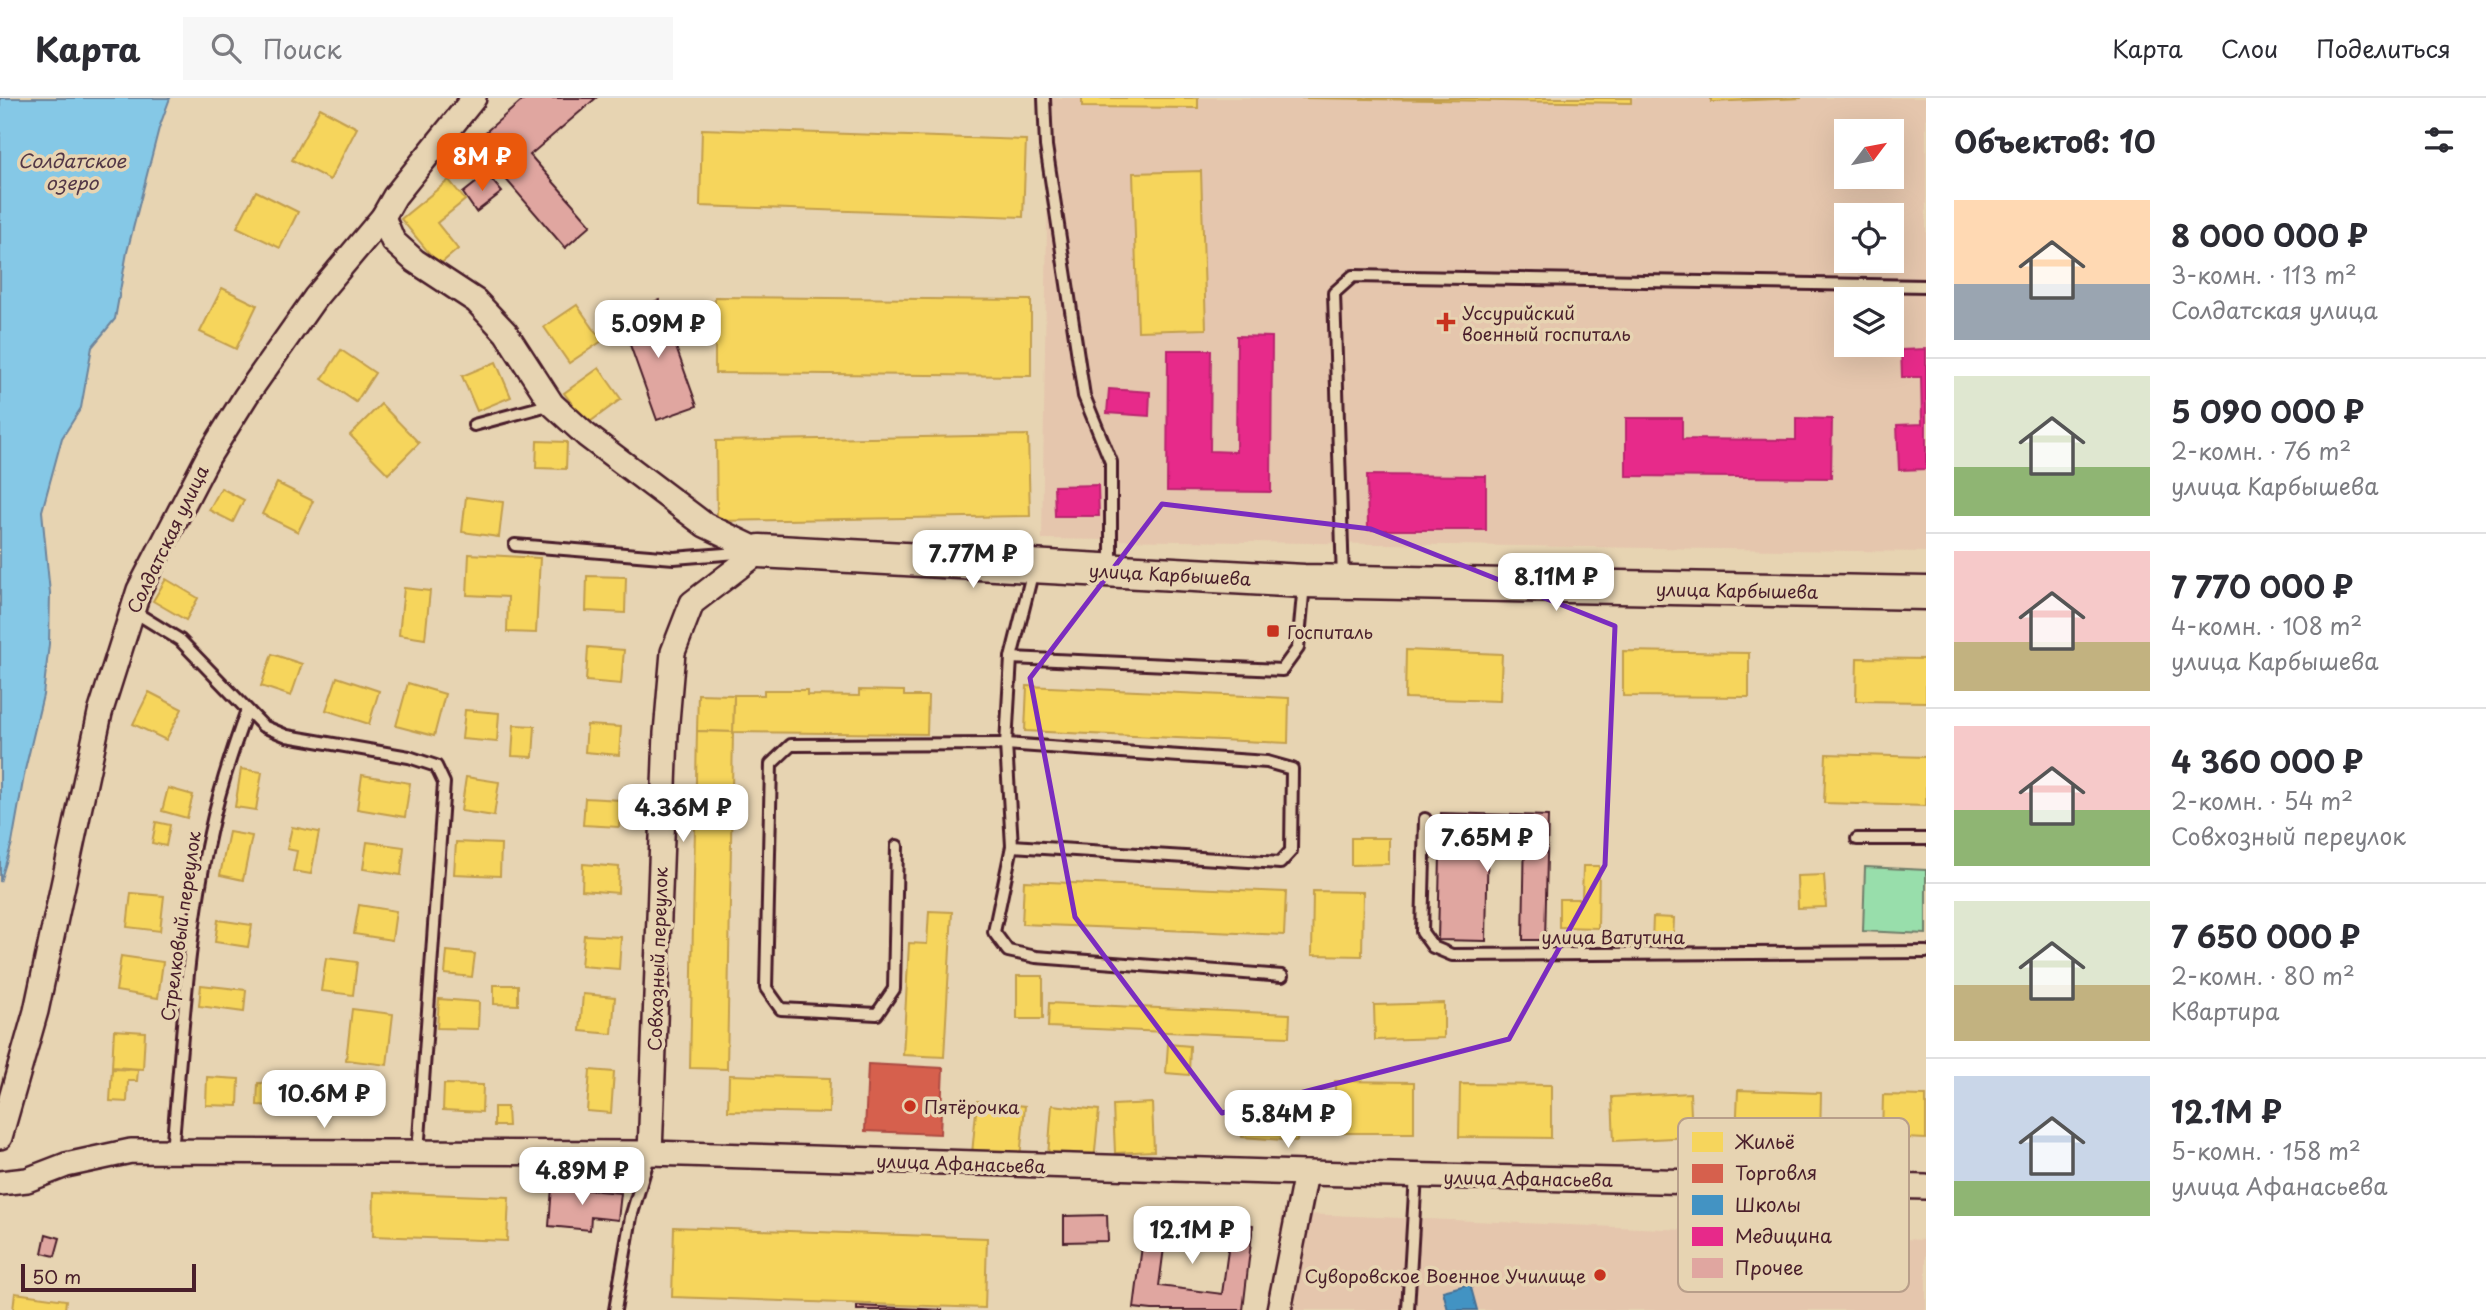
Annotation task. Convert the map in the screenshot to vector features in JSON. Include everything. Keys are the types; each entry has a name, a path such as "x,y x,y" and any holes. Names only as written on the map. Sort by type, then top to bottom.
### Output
{"street":[{"name":"Солдатская улица","path":"0,1137 36,1011 100,713 139,590 208,457 240,407 315,298 383,217 396,196 474,98"},
{"name":"улица Карбышева","path":"383,217 393,241 415,261 477,302 506,333 552,404 586,435 705,525 760,551 1304,581 1926,593"},
{"name":"Совхозный переулок","path":"649,1153 666,733 673,652 692,603 760,551"},
{"name":"улица Афанасьева","path":"0,1183 27,1180 66,1165 131,1151 649,1153 1678,1182"},
{"path":"1279,1310 1306,1173"}],"lane":[{"path":"449,127 466,98"},
{"path":"1044,98 1046,146 1084,396 1111,462 1111,570"},
{"path":"1343,582 1334,293 1353,276 1926,286"},
{"path":"474,425 552,404"},
{"path":"515,545 674,558 760,551"},
{"path":"1034,567 1011,658 1006,744 1012,846 994,932 1008,951 1036,957 1282,976"},
{"path":"1011,658 1282,670 1298,648 1304,581"},
{"path":"131,610 180,640 263,726 287,736 409,757 436,766 444,783 418,1153"},
{"name":"Стрелковый переулок","path":"172,1152 191,950 209,835 220,789 247,710"},
{"path":"897,846 894,989 877,1014 782,1009 766,988 771,764 791,745 1006,744 1267,762 1292,769 1290,851 1280,863 1012,846"},
{"name":"улица Ватутина","path":"1425,819 1422,932 1433,947 1452,955 1926,952"},
{"path":"1857,839 1926,839"},
{"path":"615,1310 631,1217 649,1153"},
{"path":"1408,1310 1416,1175"}],"highlighted area":[{"path":"1162,504 1371,529 1615,626 1605,865 1509,1039 1222,1113 1075,917 1030,678"}],"shaded area":[{"name":"Уссурийский военный госпиталь","path":"1049,98 1926,98 1926,552 1042,539"},
{"name":"Суворовское Военное Училище","path":"1282,1213 1678,1230 1678,1292 1909,1292 1909,1239 1926,1240 1926,1310 1268,1310"}],"green space":[{"path":"1865,867 1926,870 1926,934 1863,931"}],"water":[{"name":"Солдатское озеро","path":"0,98 170,98 159,128 127,252 115,319 92,347 81,408 62,438 42,511 50,593 49,644 43,695 25,770 12,843 0,882"}],"building: Жильё":[{"path":"1082,98 1198,98 1198,108 1082,107"},
{"path":"1301,98 1631,98 1631,103"},
{"path":"1711,98 1802,98 1711,102"},
{"path":"320,108 357,128 330,180 292,160"},
{"path":"702,129 1026,140 1023,217 700,206"},
{"path":"1201,171 1206,329 1138,331 1133,173"},
{"path":"449,180 465,200 437,223 458,249 439,265 401,219"},
{"path":"256,191 298,212 280,248 237,227"},
{"path":"222,288 257,305 236,349 200,332"},
{"path":"715,297 1031,300 1031,376 715,373"},
{"path":"577,305 602,341 569,363 544,327"},
{"path":"341,350 375,373 356,402 322,379"},
{"path":"496,362 511,397 477,411 462,376"},
{"path":"599,368 621,399 587,424 564,393"},
{"path":"381,404 419,443 388,474 350,435"},
{"path":"1028,435 1030,516 717,521 716,441"},
{"path":"537,441 567,442 566,469 536,468"},
{"path":"277,483 313,501 298,532 262,514"},
{"path":"221,488 244,500 233,522 209,510"},
{"path":"466,497 503,502 499,537 462,532"},
{"path":"469,554 540,558 536,633 507,632 508,597 467,595"},
{"path":"587,576 626,577 625,613 586,611"},
{"path":"166,579 198,598 186,620 153,601"},
{"path":"404,588 430,591 425,639 399,635"},
{"path":"588,647 624,650 621,684 586,681"},
{"path":"1406,650 1502,654 1500,701 1405,698"},
{"path":"1623,651 1749,653 1749,697 1623,696"},
{"path":"272,654 302,664 291,696 261,686"},
{"path":"1857,658 1926,659 1926,702 1856,701"},
{"path":"337,677 379,691 369,724 326,710"},
{"path":"408,683 445,694 434,736 396,726"},
{"path":"1027,686 1289,698 1288,743 1025,731"},
{"path":"764,690 807,690 807,695 859,696 859,690 904,691 904,696 928,696 927,734 733,732 734,695 764,695"},
{"path":"149,692 182,709 166,740 133,724"},
{"path":"698,694 734,695 733,732 697,731"},
{"path":"465,710 499,713 497,742 462,739"},
{"path":"514,725 535,726 533,757 512,756"},
{"path":"587,725 621,727 619,755 585,752"},
{"path":"697,731 733,732 727,1069 690,1068"},
{"path":"1826,754 1926,757 1926,806 1824,803"},
{"path":"241,769 262,772 256,810 235,807"},
{"path":"362,775 410,783 405,817 357,809"},
{"path":"466,777 499,782 494,816 461,811"},
{"path":"168,788 193,795 187,818 162,811"},
{"path":"585,798 621,800 619,827 583,825"},
{"path":"156,822 170,825 166,846 152,843"},
{"path":"292,827 319,832 311,874 293,871 297,851 287,849"},
{"path":"229,832 252,836 243,880 220,875"},
{"path":"1351,838 1389,838 1389,864 1351,865"},
{"path":"367,842 404,847 401,875 363,869"},
{"path":"456,842 501,844 500,876 454,874"},
{"path":"583,864 619,867 618,893 582,890"},
{"path":"1583,866 1599,866 1598,928 1559,927 1559,899 1582,899"},
{"path":"1824,875 1826,907 1798,908 1797,876"},
{"path":"1024,881 1286,892 1284,935 1022,924"},
{"path":"1313,891 1363,892 1362,956 1312,955"},
{"path":"131,893 164,896 160,931 127,927"},
{"path":"359,905 396,911 392,940 354,934"},
{"path":"929,911 952,912 944,1057 903,1055 909,943 927,944"},
{"path":"1653,917 1674,918 1673,941 1652,941"},
{"path":"218,920 252,925 248,947 215,942"},
{"path":"584,935 621,937 619,969 581,966"},
{"path":"447,951 475,954 472,977 445,974"},
{"path":"121,956 163,962 158,998 116,991"},
{"path":"326,958 357,962 353,995 321,991"},
{"path":"1017,976 1043,976 1043,1019 1017,1019"},
{"path":"201,985 246,990 244,1012 199,1006"},
{"path":"494,985 518,985 518,1005 494,1004"},
{"path":"583,994 615,997 612,1034 580,1031"},
{"path":"439,999 479,1002 478,1029 437,1028"},
{"path":"1049,1003 1290,1014 1289,1037 1048,1027"},
{"path":"1444,1003 1444,1038 1375,1040 1374,1005"},
{"path":"352,1009 393,1014 387,1065 346,1060"},
{"path":"114,1030 145,1032 143,1069 112,1067"},
{"path":"1168,1044 1190,1046 1189,1075 1166,1073"},
{"path":"112,1069 138,1070 137,1081 128,1081 127,1102 110,1101"},
{"path":"590,1070 614,1072 611,1113 587,1111"},
{"path":"729,1075 830,1078 829,1113 728,1111"},
{"path":"207,1077 239,1079 238,1106 206,1105"},
{"path":"1335,1081 1414,1082 1414,1133 1335,1133"},
{"path":"258,1083 290,1084 289,1107 257,1105"},
{"path":"444,1084 483,1085 482,1112 443,1110"},
{"path":"1460,1084 1551,1085 1551,1138 1459,1137"},
{"path":"1738,1090 1821,1093 1820,1118 1737,1118"},
{"path":"1690,1093 1691,1118 1678,1118 1678,1138 1614,1141 1612,1097"},
{"path":"1883,1095 1926,1096 1926,1139 1909,1138 1909,1118 1882,1118"},
{"path":"1245,1096 1300,1101 1297,1141 1242,1137"},
{"path":"977,1101 1025,1106 1020,1158 972,1154"},
{"path":"1152,1103 1154,1151 1115,1153 1113,1105"},
{"path":"1052,1105 1099,1110 1094,1161 1048,1156"},
{"path":"494,1107 507,1107 508,1126 494,1126"},
{"path":"374,1192 509,1197 507,1241 373,1236"},
{"path":"674,1227 987,1238 985,1308 672,1297"},
{"path":"15,1293 66,1300 65,1310 13,1310"}],"building: Торговля":[{"path":"868,1064 943,1068 940,1134 865,1131"}],"building: Школы":[{"path":"1470,1284 1477,1310 1448,1310 1443,1291"}],"building: Медицина":[{"path":"1237,336 1272,337 1271,492 1167,491 1168,350 1211,350 1210,451 1236,452"},
{"path":"1926,349 1926,469 1899,470 1897,425 1922,424 1921,377 1902,377 1901,357 1904,357 1904,350"},
{"path":"1109,389 1150,392 1149,416 1107,413"},
{"path":"1626,418 1682,418 1682,439 1796,440 1796,418 1832,419 1831,478 1626,476"},
{"path":"1367,475 1486,476 1486,530 1368,530"},
{"path":"1098,485 1099,516 1055,516 1054,486"}],"building: Прочее":[{"path":"525,98 596,98 530,155 591,225 565,248 474,142"},
{"path":"487,174 502,192 476,212 463,193"},
{"path":"659,300 697,406 657,420 619,314"},
{"path":"1441,813 1548,816 1545,940 1523,940 1525,832 1488,831 1486,941 1438,940"},
{"path":"552,1187 621,1193 618,1220 591,1217 590,1230 549,1226"},
{"path":"1107,1215 1108,1241 1064,1242 1064,1216"},
{"path":"1146,1215 1194,1221 1191,1243 1165,1240 1159,1286 1222,1294 1229,1243 1208,1240 1210,1219 1253,1225 1243,1310 1134,1308"},
{"path":"46,1234 60,1238 55,1256 42,1253"},
{"path":"857,1306 943,1310 857,1310"}],"place":[{"name":"Уссурийский военный госпиталь","path":"1446,322"},
{"name":"Госпиталь","path":"1273,631"},
{"name":"Пятёрочка","path":"910,1106"},
{"name":"Суворовское Военное Училище","path":"1600,1275"}]}
